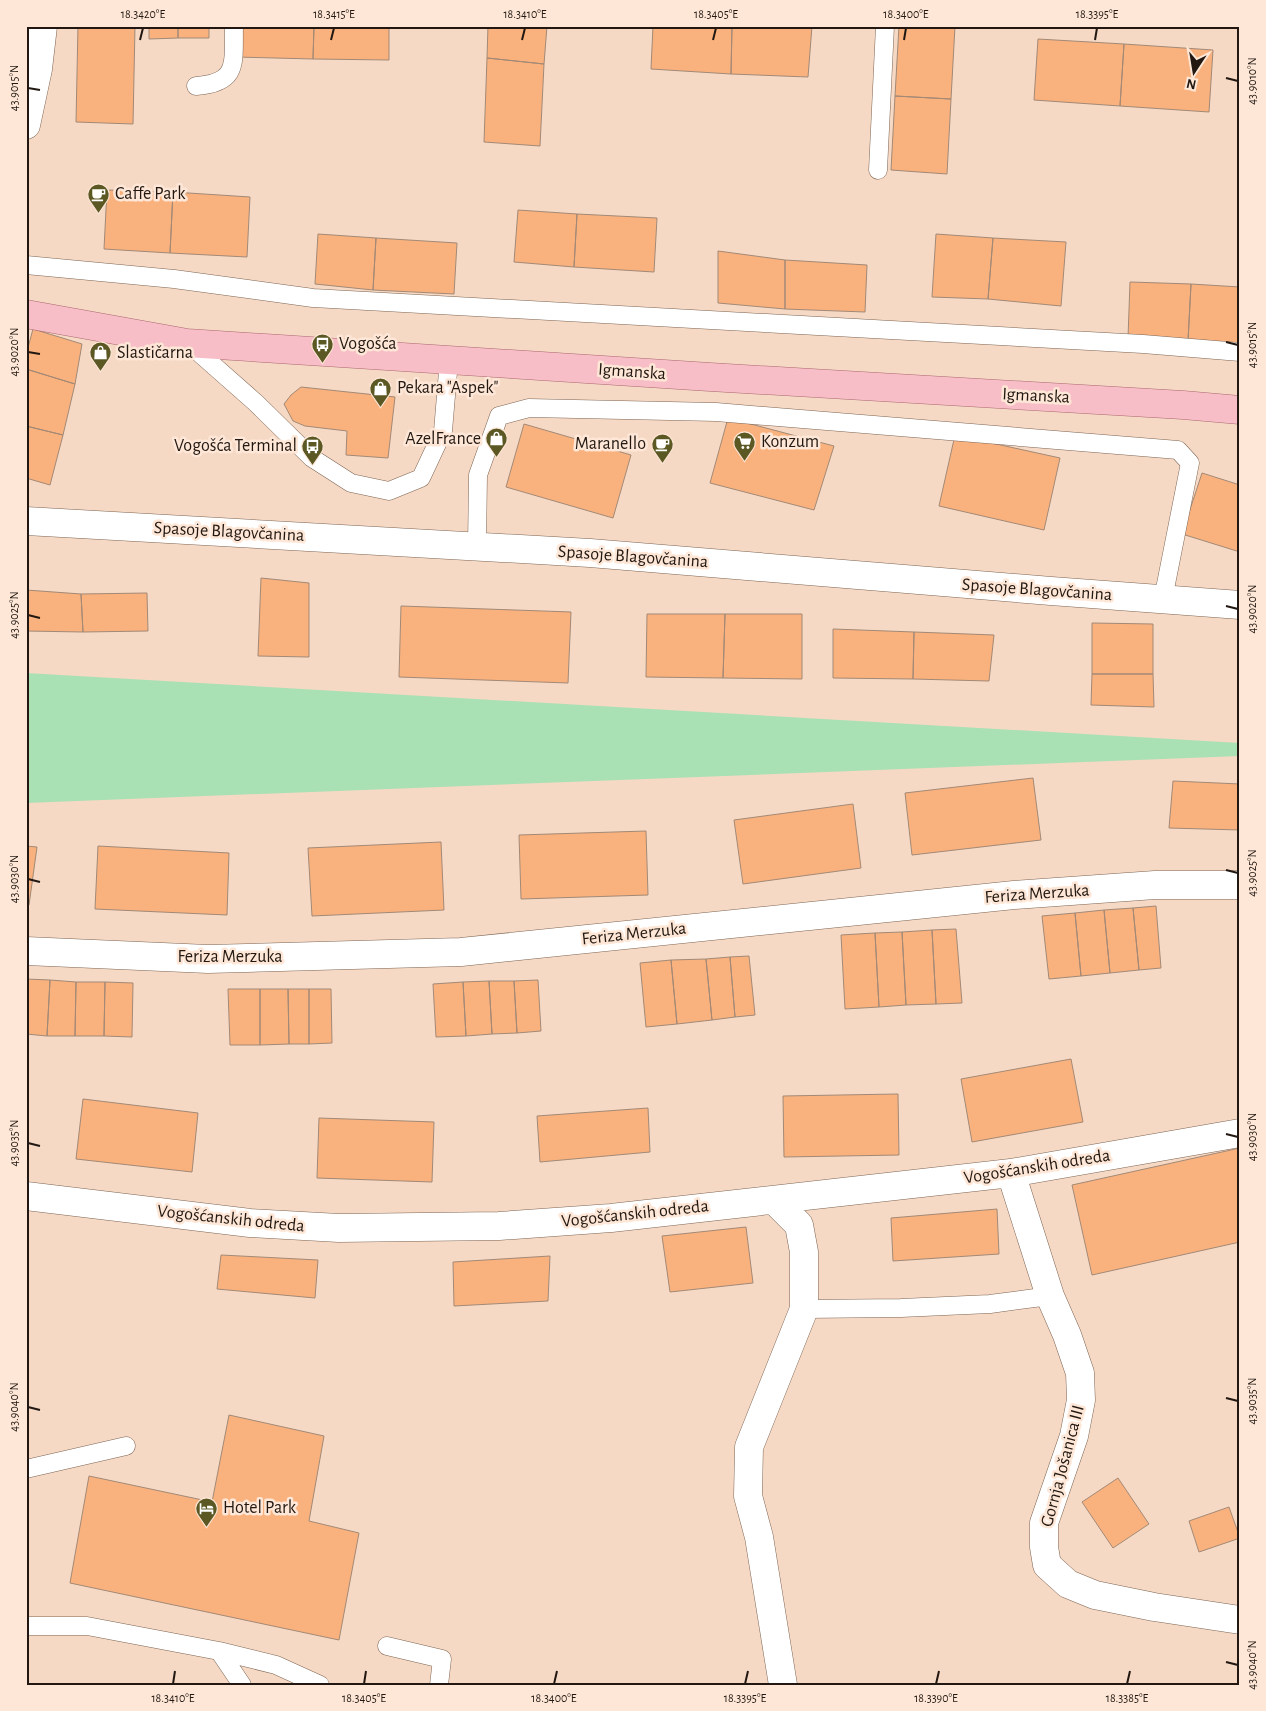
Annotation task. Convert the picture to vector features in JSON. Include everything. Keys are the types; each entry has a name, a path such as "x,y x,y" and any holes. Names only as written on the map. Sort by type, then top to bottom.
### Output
{"main road":[{"name":"Igmanska","path":"26,314 188,343 1240,410"}],"street":[{"path":"26,125 38,69 43,26"},
{"name":"Spasoje Blagovčanina","path":"26,521 590,553 1240,605"},
{"name":"Feriza Merzuka","path":"26,951 138,957 208,958 461,952 1014,895 1155,885 1240,885"},
{"name":"Vogošćanskih odreda","path":"26,1196 250,1223 338,1228 499,1226 610,1218 1011,1173 1240,1133"},
{"name":"Gornja Jošanica III","path":"1011,1173 1050,1296 1067,1335 1080,1374 1081,1400 1072,1444 1044,1523 1044,1547 1047,1565 1068,1584 1095,1595 1154,1607 1240,1620"},
{"path":"774,1200 799,1225 804,1252 804,1309 749,1447 748,1496 759,1537 783,1685"}],"lane":[{"path":"196,86 222,82 231,72 234,26"},
{"path":"878,170 885,26"},
{"path":"26,265 174,279 313,298 1143,344 1240,352"},
{"path":"188,343 256,403 312,458 352,483 389,491 421,478 443,431 449,360"},
{"path":"477,547 478,475 499,416 529,408 716,412 1178,450 1190,464 1164,599"},
{"path":"804,1309 901,1308 990,1304 1050,1296"},
{"path":"26,1469 126,1446"},
{"path":"26,1626 87,1626 219,1651 276,1665 320,1685"},
{"path":"388,1646 442,1659 439,1685"},
{"path":"219,1651 242,1685"}],"green space":[{"path":"26,673 1240,743 1240,756 26,803"}],"building":[{"path":"78,26 135,26 133,124 76,122"},
{"path":"149,26 178,26 178,38 149,39"},
{"path":"178,26 209,26 209,38 178,38"},
{"path":"236,26 314,26 313,59 236,57"},
{"path":"314,26 389,26 389,60 313,59"},
{"path":"488,26 547,26 544,64 487,58"},
{"path":"653,26 732,26 731,74 651,69"},
{"path":"732,26 812,26 808,77 731,74"},
{"path":"899,26 955,26 951,99 895,96"},
{"path":"1038,39 1124,44 1120,106 1034,100"},
{"path":"1124,44 1213,50 1209,112 1120,106"},
{"path":"487,58 544,64 540,146 484,142"},
{"path":"895,96 951,99 947,174 891,170"},
{"path":"107,190 173,192 170,253 104,249"},
{"path":"173,192 250,197 247,257 170,253"},
{"path":"518,210 577,214 574,267 514,262"},
{"path":"577,214 657,218 654,272 574,267"},
{"path":"318,234 376,238 373,290 315,284"},
{"path":"936,234 993,238 988,299 932,297"},
{"path":"376,238 457,243 454,294 373,290"},
{"path":"993,238 1066,242 1061,306 988,299"},
{"path":"718,251 785,260 785,309 718,303"},
{"path":"785,260 867,265 865,312 785,309"},
{"path":"1130,282 1191,284 1188,341 1128,338"},
{"path":"1191,284 1240,287 1240,344 1188,341"},
{"path":"33,329 82,344 75,384 26,369 26,355"},
{"path":"26,369 75,384 63,435 26,426"},
{"path":"301,387 395,397 388,458 346,455 347,431 305,426 293,421 284,404"},
{"path":"728,418 834,446 814,510 710,483"},
{"path":"524,424 631,455 613,518 506,487"},
{"path":"26,426 63,435 50,485 26,478"},
{"path":"955,435 1060,458 1044,530 939,506"},
{"path":"1202,473 1240,485 1240,552 1182,534"},
{"path":"261,578 309,583 309,657 258,656"},
{"path":"26,590 81,594 83,632 26,631"},
{"path":"147,593 148,631 83,632 81,594"},
{"path":"401,606 571,612 568,683 399,677"},
{"path":"647,614 725,614 723,678 646,677"},
{"path":"725,614 802,614 802,679 723,678"},
{"path":"1092,623 1153,624 1153,674 1092,674"},
{"path":"833,629 914,632 913,679 833,678"},
{"path":"914,632 994,635 989,681 913,679"},
{"path":"1092,674 1153,674 1154,707 1091,705"},
{"path":"1033,778 1041,840 912,855 905,793"},
{"path":"1173,781 1240,784 1240,830 1169,828"},
{"path":"853,804 861,868 743,884 734,820"},
{"path":"646,831 648,895 521,899 519,835"},
{"path":"441,842 444,910 312,916 308,848"},
{"path":"26,846 37,847 29,905 26,905"},
{"path":"98,846 229,853 227,915 95,909"},
{"path":"1156,906 1161,968 1139,970 1133,908"},
{"path":"1133,908 1139,970 1110,973 1104,910"},
{"path":"1104,910 1110,973 1081,976 1075,913"},
{"path":"1075,913 1081,976 1049,979 1042,916"},
{"path":"956,929 962,1003 936,1004 932,930"},
{"path":"932,930 936,1004 906,1005 902,932"},
{"path":"902,932 906,1005 879,1007 875,933"},
{"path":"875,933 879,1007 845,1009 841,935"},
{"path":"749,956 755,1015 735,1017 730,957"},
{"path":"730,957 735,1017 712,1020 706,959"},
{"path":"706,959 712,1020 677,1024 671,960"},
{"path":"671,960 677,1024 646,1027 640,963"},
{"path":"26,979 50,980 47,1036 26,1034"},
{"path":"50,980 76,982 75,1036 47,1036"},
{"path":"538,980 541,1031 517,1033 514,981"},
{"path":"489,981 492,1034 466,1036 463,982"},
{"path":"489,981 514,981 517,1033 492,1034"},
{"path":"76,982 105,982 104,1036 75,1036"},
{"path":"105,982 133,983 132,1037 104,1036"},
{"path":"463,982 466,1036 436,1037 433,984"},
{"path":"228,989 260,989 260,1045 230,1045"},
{"path":"260,989 288,989 289,1044 260,1045"},
{"path":"288,989 309,989 309,1044 289,1044"},
{"path":"309,989 331,989 332,1043 309,1044"},
{"path":"1071,1059 1083,1122 972,1142 961,1079"},
{"path":"898,1094 899,1155 784,1157 783,1096"},
{"path":"83,1099 198,1113 192,1172 76,1159"},
{"path":"648,1108 650,1152 540,1162 537,1116"},
{"path":"319,1118 434,1122 432,1182 317,1178"},
{"path":"1240,1148 1240,1242 1092,1275 1072,1185"},
{"path":"997,1209 999,1254 893,1261 891,1218"},
{"path":"746,1227 753,1283 670,1292 662,1236"},
{"path":"221,1255 318,1260 315,1298 217,1289"},
{"path":"550,1256 548,1301 454,1306 453,1262"},
{"name":"Hotel Park","path":"229,1415 324,1436 309,1521 359,1533 339,1640 70,1583 89,1476 212,1502"},
{"path":"1118,1478 1149,1524 1113,1548 1082,1502"},
{"path":"1229,1507 1240,1538 1199,1552 1189,1521"}],"place":[{"name":"Caffe Park","path":"99,213"},
{"name":"Vogošća","path":"323,363"},
{"name":"Slastičarna","path":"101,372"},
{"name":"Pekara \"Aspek\"","path":"381,407"},
{"name":"AzelFrance","path":"497,458"},
{"name":"Konzum","path":"745,461"},
{"name":"Maranello","path":"662,463"},
{"name":"Vogošća Terminal","path":"313,465"},
{"name":"Hotel Park","path":"207,1527"}]}
